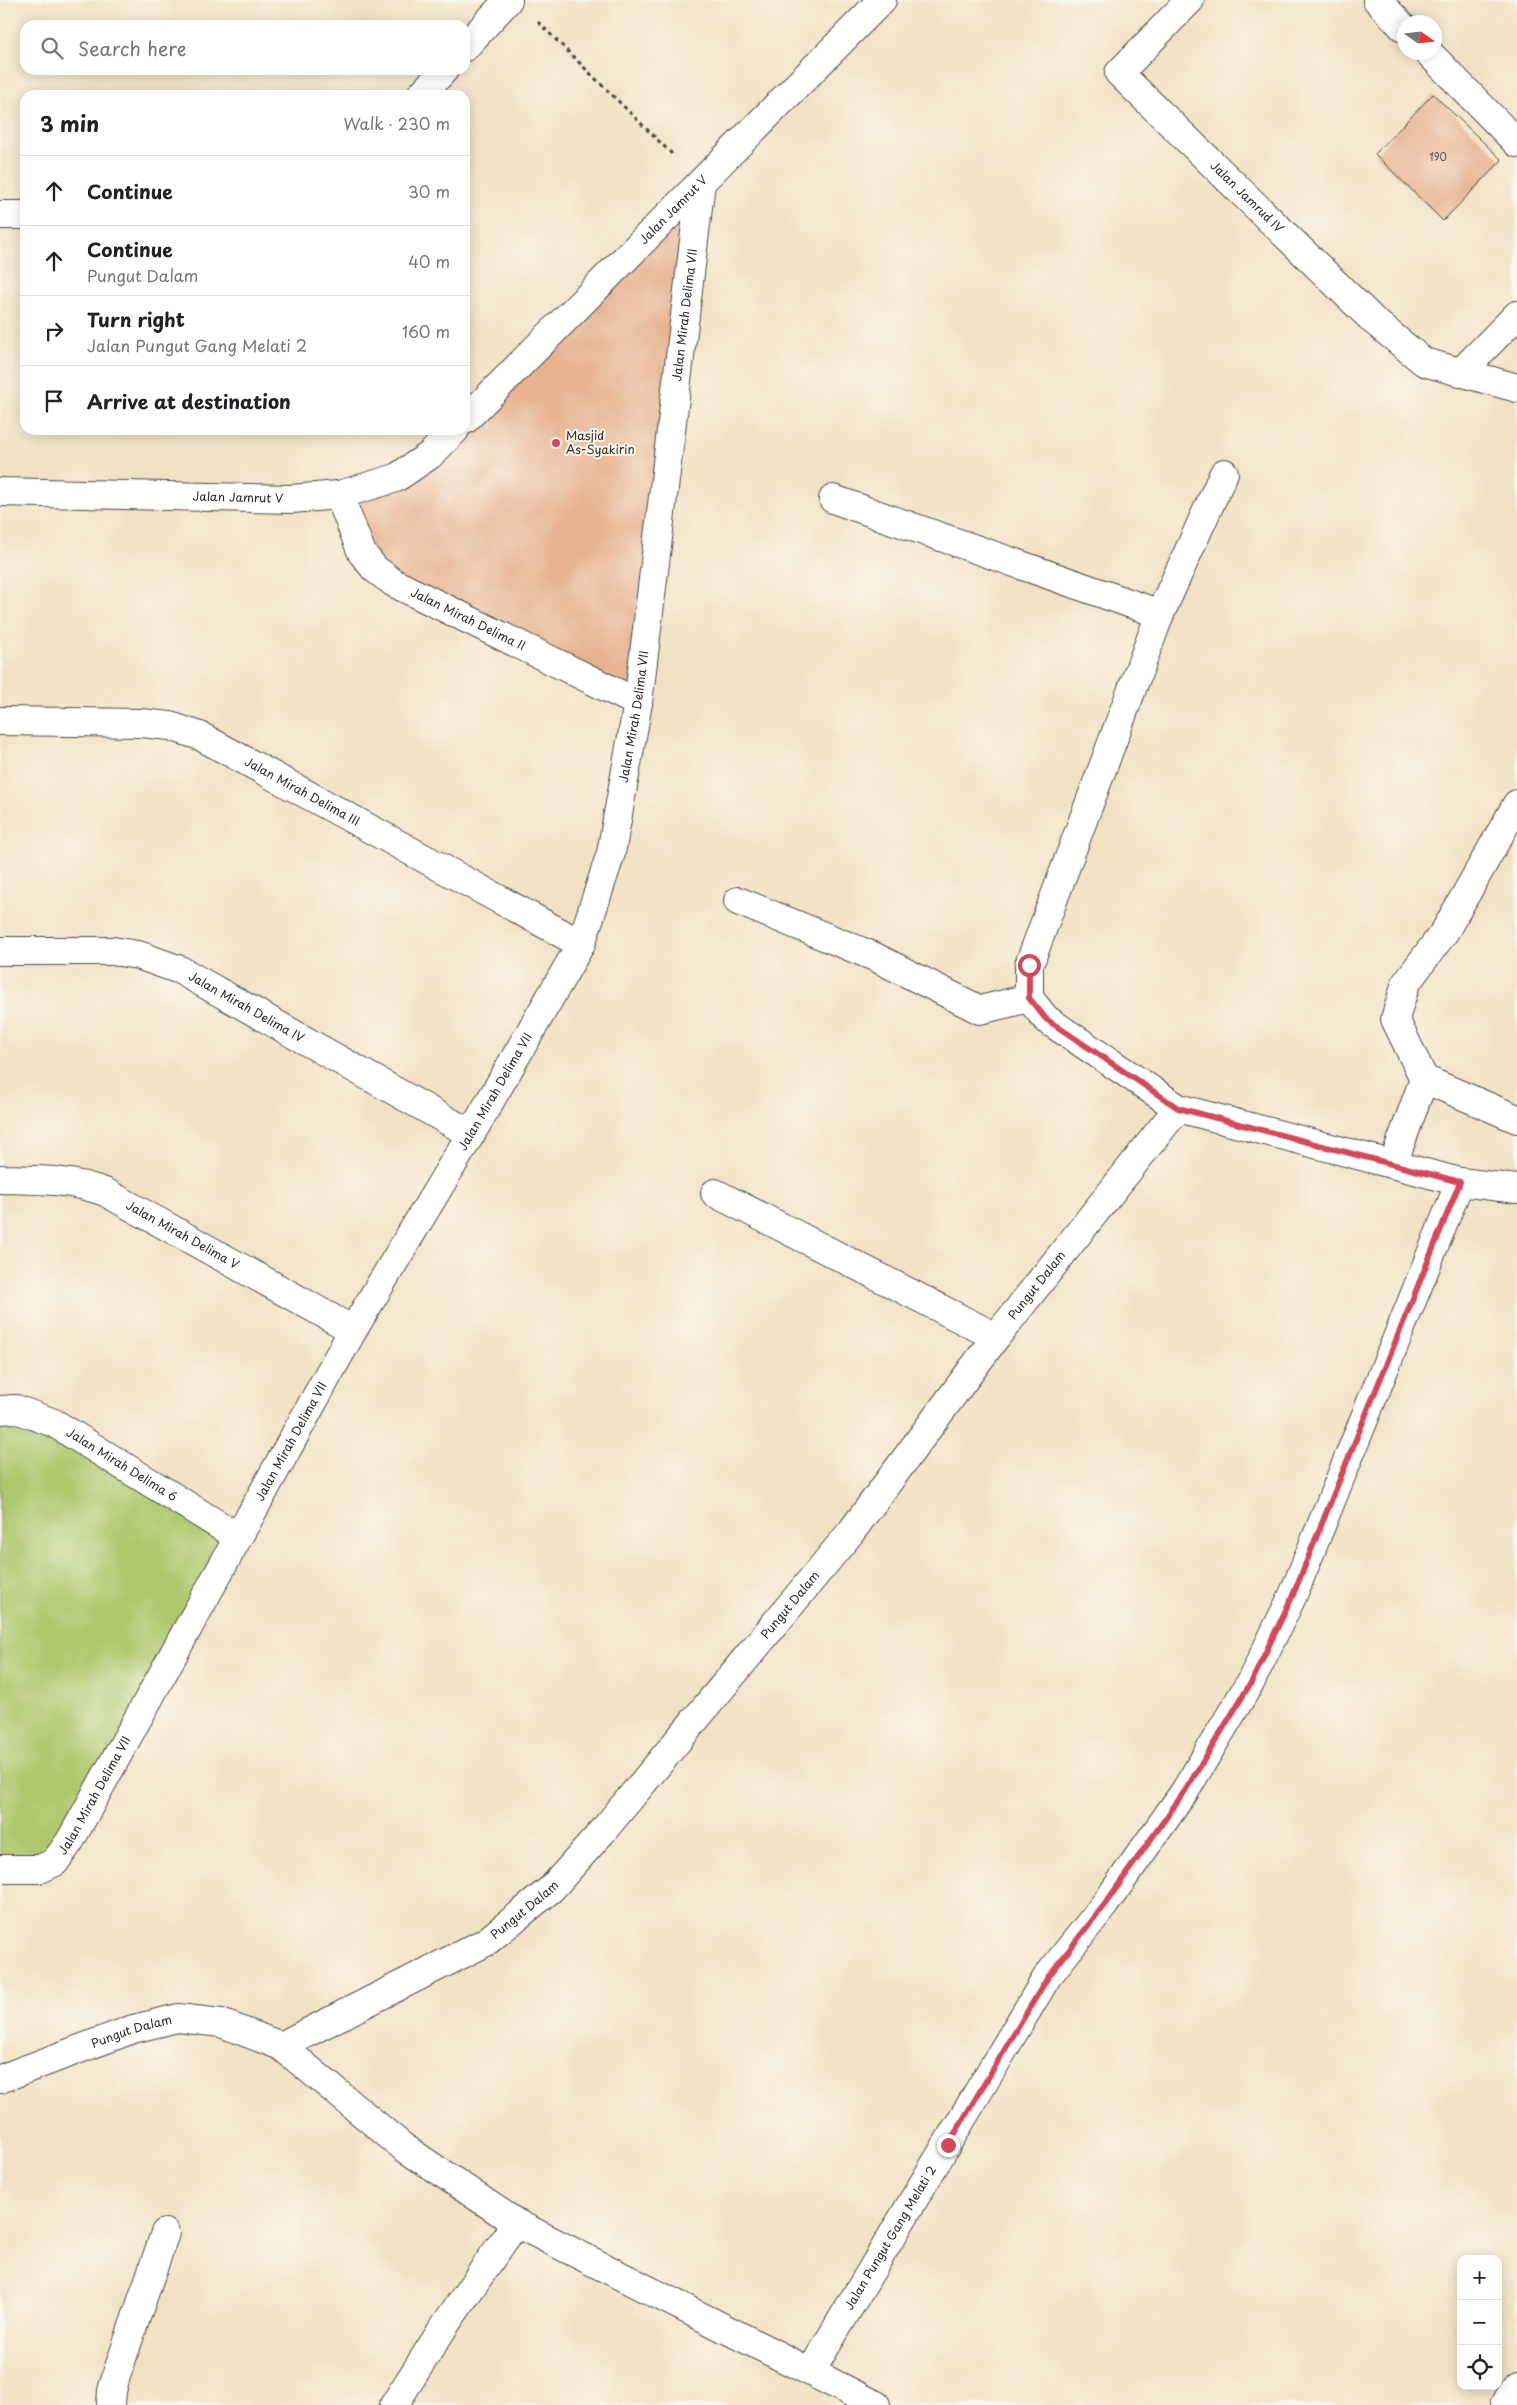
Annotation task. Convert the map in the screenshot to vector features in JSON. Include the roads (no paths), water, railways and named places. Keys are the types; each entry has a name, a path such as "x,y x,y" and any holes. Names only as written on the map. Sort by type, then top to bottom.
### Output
{"street":[{"path":"470,42 508,0"},
{"name":"Jalan Jamrut V","path":"470,415 882,0"},
{"name":"Jalan Jamrud IV","path":"1190,0 1119,73 1374,320 1424,362 1460,373"},
{"path":"1377,0 1397,21"},
{"path":"1436,60 1517,143"},
{"path":"426,90 439,75"},
{"name":"Jalan Mirah Delima VII","path":"0,1869 40,1869 55,1862 70,1841 352,1330 472,1134 581,944 611,854 638,703 701,183"},
{"path":"0,215 20,215"},
{"path":"1517,315 1460,373 1517,388"},
{"name":"Jalan Jamrut V","path":"0,492 292,500 339,495 396,478 430,455 450,435"},
{"path":"1224,473 1160,614 1029,965 1029,998 1046,1019 1178,1108 1460,1182 1517,1189"},
{"name":"Jalan Mirah Delima II","path":"339,495 362,553 375,569 394,583 638,703"},
{"path":"832,499 1160,614"},
{"name":"Jalan Mirah Delima III","path":"0,721 140,723 170,726 200,736 581,944"},
{"path":"1393,1164 1424,1079 1418,1063 1395,1019 1406,983 1445,931 1517,804"},
{"path":"738,901 874,956 980,1010 1029,998"},
{"name":"Jalan Mirah Delima IV","path":"0,952 113,951 138,955 180,970 472,1134"},
{"path":"1424,1079 1517,1119"},
{"name":"Pungut Dalam","path":"0,2079 133,2029 178,2018 221,2023 281,2046 486,1942 550,1890 602,1832 851,1532 996,1337 1178,1108"},
{"name":"Jalan Mirah Delima V","path":"0,1179 61,1180 82,1184 105,1192 352,1330"},
{"name":"Jalan Pungut Gang Melati 2","path":"811,2371 1048,1977 1105,1904 1185,1791 1252,1681 1293,1595 1460,1182"},
{"path":"715,1193 996,1337"},
{"name":"Jalan Mirah Delima 6","path":"0,1410 16,1409 54,1423 238,1537"},
{"path":"281,2046 403,2147 516,2223 876,2405"},
{"path":"394,2405 445,2325 516,2223"},
{"path":"111,2405 116,2376 165,2233"},
{"path":"1504,2405 1517,2386"}],"place":[{"name":"Masjid As-Syakirin","path":"556,443"}]}
